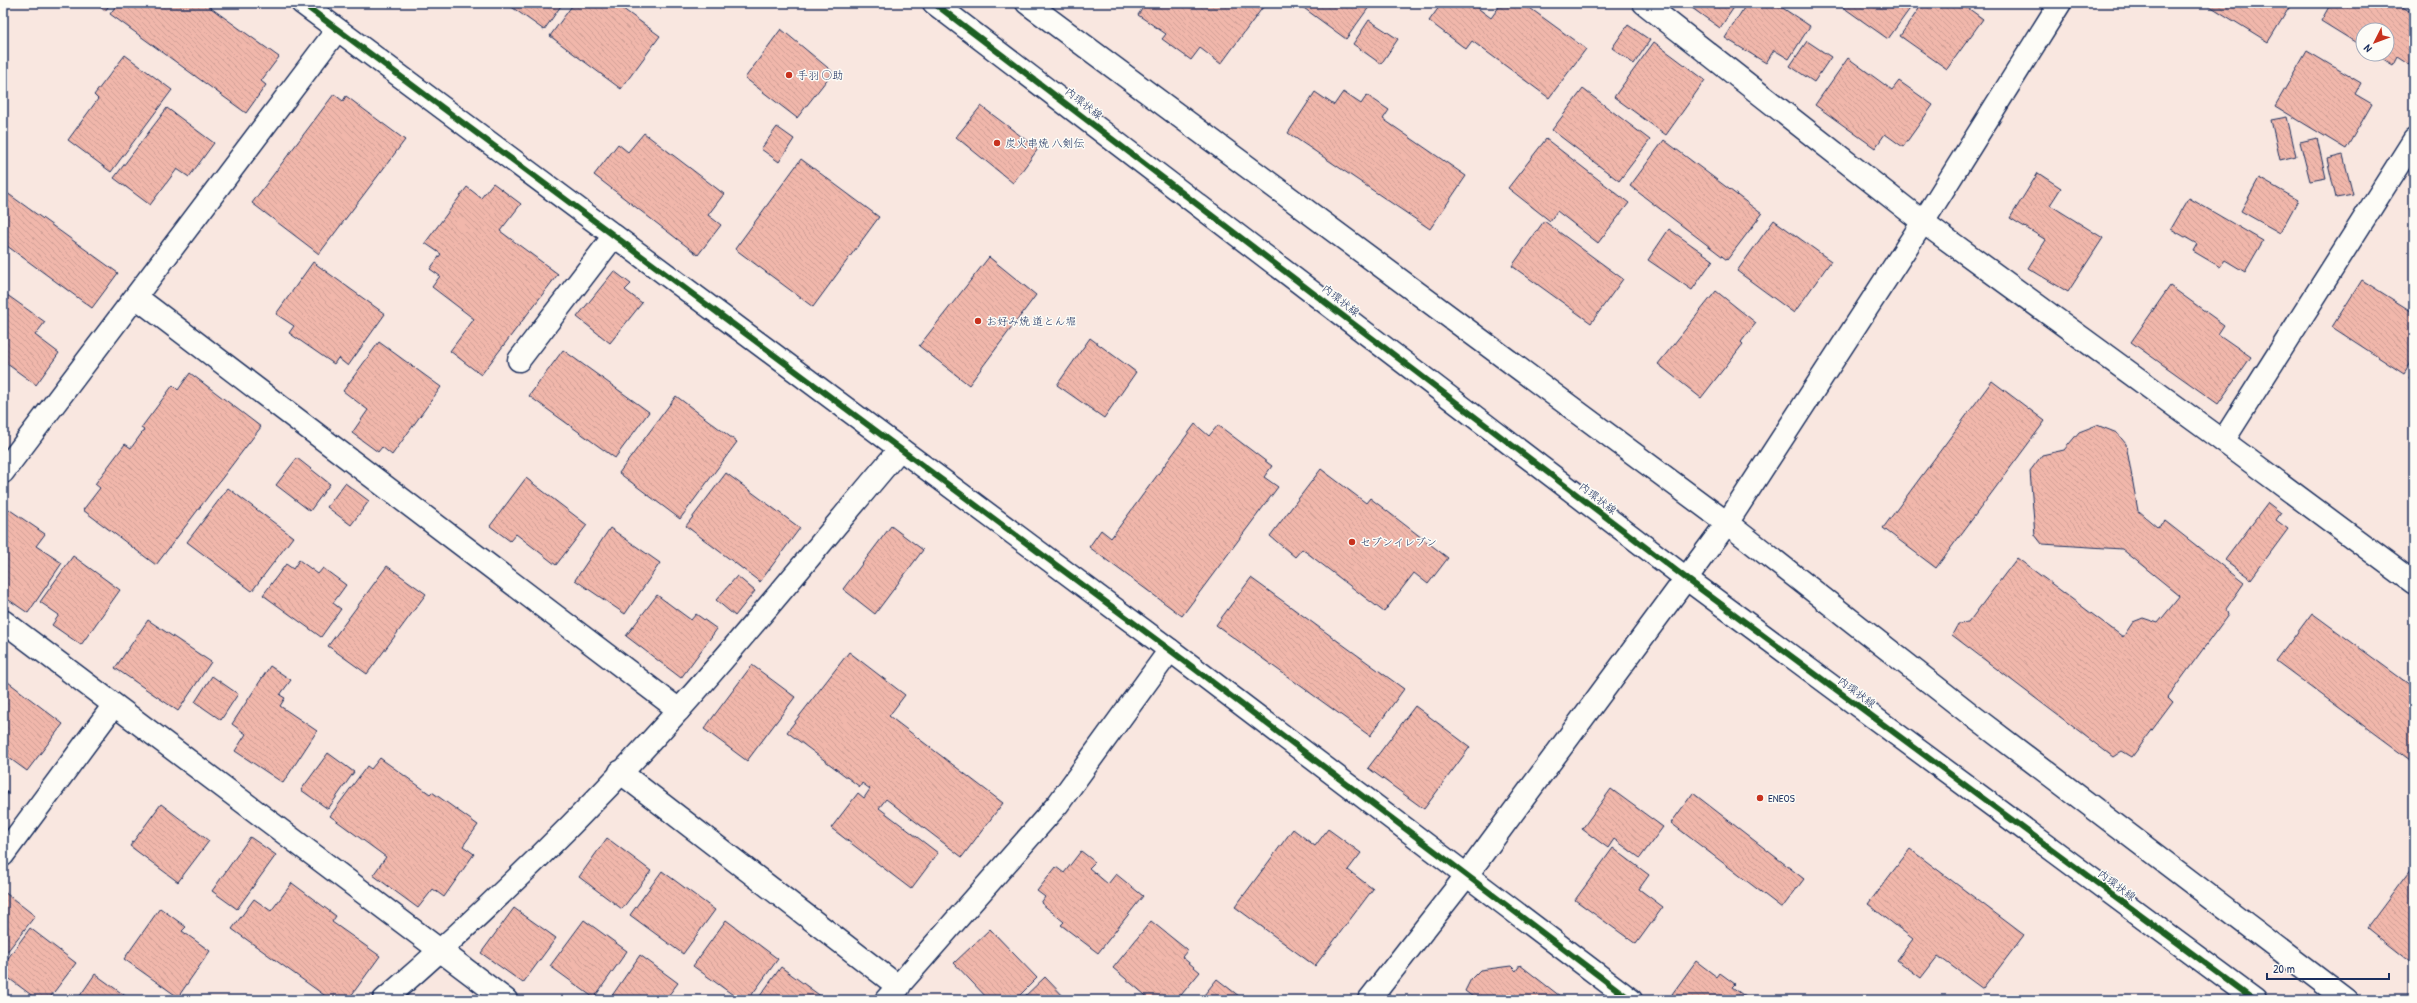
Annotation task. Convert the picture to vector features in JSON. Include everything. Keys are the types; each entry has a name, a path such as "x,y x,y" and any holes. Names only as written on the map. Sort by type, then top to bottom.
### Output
{"street":[{"path":"302,3 1170,650 1631,1000"},
{"name":"内環状線","path":"934,3 1687,579 2255,1000"},
{"path":"1027,3 1727,523 1974,717 2346,1000"},
{"path":"1644,3 1923,222 2223,441 2414,583"},
{"path":"1369,1000 1466,876 1727,523 1923,222 2060,3"},
{"path":"3,472 337,30"},
{"path":"2223,441 2414,140"},
{"path":"519,360 614,236"},
{"path":"136,297 679,710"},
{"path":"384,1000 440,951 581,815 679,710 900,449"},
{"path":"3,621 506,1000"},
{"path":"620,772 893,994 1058,804 1170,650"},
{"path":"3,855 114,705"}],"building":[{"path":"95,3 111,3 105,11"},
{"path":"118,3 204,3 279,57 261,81 266,85 246,113 110,14"},
{"path":"506,3 563,3 544,30"},
{"path":"574,3 615,3 660,36 621,89 550,36"},
{"path":"1146,3 1266,3 1221,64 1200,48 1191,60 1162,39 1166,34 1138,15"},
{"path":"1297,3 1372,3 1346,39"},
{"path":"1442,3 1471,3 1491,18 1502,3 1523,3 1586,49 1549,98 1472,41 1466,49 1429,21"},
{"path":"1685,3 1737,3 1720,28"},
{"path":"1747,3 1775,3 1810,26 1789,59 1774,50 1766,63 1725,38"},
{"path":"1816,3 1827,3 1825,8"},
{"path":"1837,3 1914,3 1888,39"},
{"path":"1923,3 1961,3 1983,19 1947,69 1900,36"},
{"path":"2205,3 2292,3 2268,42"},
{"path":"2331,3 2396,3 2414,14 2414,68 2397,57 2395,61 2395,22 2355,22 2355,42 2321,21"},
{"path":"1369,20 1398,39 1381,64 1353,44"},
{"path":"1628,25 1650,40 1634,64 1612,48"},
{"name":"手羽 ○助","path":"781,29 833,72 797,118 745,78"},
{"path":"1807,41 1831,57 1814,82 1790,66"},
{"path":"1654,42 1705,80 1666,135 1614,97"},
{"path":"2307,51 2361,83 2355,94 2372,104 2346,149 2275,106"},
{"path":"125,55 172,90 111,172 68,140 98,99 94,95"},
{"path":"1848,58 1892,90 1899,81 1933,105 1903,147 1885,134 1875,148 1815,105"},
{"path":"1583,89 1650,140 1619,181 1552,130"},
{"path":"1315,92 1334,105 1343,92 1361,104 1367,95 1389,110 1383,119 1466,176 1430,229 1288,133"},
{"path":"334,94 343,101 346,96 405,140 319,254 252,203"},
{"name":"炭火串焼 八剣伝","path":"981,106 1038,149 1013,183 956,137"},
{"path":"167,108 214,143 189,177 177,169 150,205 114,178"},
{"path":"2287,117 2296,156 2280,160 2271,120"},
{"path":"777,127 794,139 779,162 761,149"},
{"path":"644,133 724,194 708,215 721,225 698,255 594,175 618,144 628,152"},
{"path":"2317,138 2326,178 2310,181 2300,142"},
{"path":"1546,139 1629,203 1598,243 1557,211 1550,221 1508,188"},
{"path":"1664,140 1762,214 1727,260 1630,186"},
{"path":"2343,155 2353,195 2336,198 2327,159"},
{"path":"801,159 879,217 813,307 735,249"},
{"path":"2038,173 2061,188 2050,205 2103,238 2068,292 2028,268 2046,240 2010,218"},
{"path":"2259,178 2298,200 2280,233 2241,211"},
{"path":"493,183 521,204 500,231 558,274 481,375 450,351 474,319 432,287 440,276 430,269 441,254 425,243 467,187 481,198"},
{"path":"3,190 118,273 92,308 3,243"},
{"path":"2189,198 2263,241 2245,272 2225,260 2220,267 2193,251 2197,244 2171,229"},
{"path":"2414,200 2414,212 2409,209"},
{"path":"1774,220 1831,261 1794,313 1737,271"},
{"path":"1544,221 1623,279 1591,323 1512,266"},
{"path":"1669,229 1713,260 1692,290 1648,260"},
{"name":"お好み焼 道とん堀","path":"989,257 1036,295 969,385 919,346"},
{"path":"313,262 385,314 348,366 338,358 334,364 289,333 294,326 276,314"},
{"path":"614,271 631,284 625,290 642,303 610,343 577,317"},
{"path":"2362,280 2414,313 2414,358 2404,374 2332,327"},
{"path":"2170,286 2224,325 2218,334 2251,357 2218,404 2131,342"},
{"path":"1716,291 1756,323 1741,342 1743,344 1701,398 1658,364"},
{"path":"3,292 45,322 35,335 59,353 36,385 3,361"},
{"path":"1090,338 1136,372 1104,418 1057,385"},
{"path":"379,342 441,387 392,455 382,447 378,452 352,433 368,410 343,391"},
{"path":"563,350 649,412 615,458 529,396"},
{"path":"2414,370 2414,381 2409,378"},
{"path":"190,373 261,427 156,565 83,510 100,488 95,484 125,444 131,448 144,430 141,428 173,385 178,390"},
{"path":"1992,381 2045,421 1936,568 1883,528"},
{"path":"676,396 737,442 680,519 619,473"},
{"path":"1195,424 1209,436 1218,425 1272,466 1264,477 1278,487 1182,616 1089,547 1101,530 1111,538"},
{"path":"2097,425 2117,433 2126,444 2138,511 2157,527 2165,521 2244,583 2226,609 2228,615 2168,697 2173,702 2132,757 2122,751 2113,757 1952,635 1958,624 1968,623 2017,558 2123,637 2133,622 2143,618 2158,623 2180,596 2122,549 2042,544 2035,535 2030,471 2042,455 2064,450 2079,432"},
{"path":"297,458 330,484 310,511 276,485"},
{"name":"セブンイレブン","path":"1321,469 1366,503 1370,498 1448,558 1428,584 1414,573 1384,612 1302,549 1295,557 1270,536"},
{"path":"726,473 800,528 760,582 686,526"},
{"path":"526,478 587,525 556,565 516,534 510,541 490,526"},
{"path":"345,483 369,501 351,525 327,507"},
{"path":"228,488 293,537 252,591 187,542"},
{"path":"2268,503 2281,513 2276,520 2288,529 2251,579 2225,560"},
{"path":"7,508 45,534 36,546 62,563 28,613 3,596 5,585 3,583 3,514"},
{"path":"891,526 923,550 875,614 843,589"},
{"path":"610,528 660,563 625,614 575,580"},
{"path":"73,556 120,590 81,645 52,625 59,615 40,602"},
{"path":"299,560 318,574 323,568 346,585 333,603 341,609 321,637 263,595 286,564 293,569"},
{"path":"387,566 426,594 367,674 328,646"},
{"path":"737,576 755,591 735,616 716,600"},
{"path":"1251,578 1404,689 1370,736 1216,625"},
{"path":"657,595 691,620 696,614 717,629 681,678 626,636"},
{"path":"2312,613 2414,688 2414,763 2276,661"},
{"path":"148,620 211,662 178,711 115,668"},
{"path":"849,652 905,695 889,716 1003,803 962,857 886,799 879,808 938,853 911,889 831,828 858,793 864,798 870,789 862,783 860,787 787,732"},
{"path":"752,665 795,697 747,761 704,729"},
{"path":"270,666 291,680 280,695 285,698 280,706 317,731 283,783 235,751 246,734 232,724"},
{"path":"212,676 238,694 221,720 195,702"},
{"path":"8,682 63,724 27,771 5,755 9,751 3,747 3,689"},
{"path":"1415,706 1470,747 1424,809 1368,768"},
{"path":"328,753 354,772 328,809 301,790"},
{"path":"380,758 430,794 432,792 478,825 463,846 474,854 444,897 433,889 418,908 373,875 386,857 330,816 367,766 371,769"},
{"path":"3,789 8,793 3,800"},
{"path":"1611,789 1663,827 1640,858 1614,839 1608,848 1582,829"},
{"path":"1693,793 1804,879 1782,908 1671,823"},
{"path":"161,804 209,841 178,882 130,846"},
{"path":"1293,829 1315,846 1328,829 1361,853 1348,870 1373,889 1315,966 1235,907"},
{"path":"250,837 276,855 237,909 212,891"},
{"path":"607,838 651,871 622,909 579,877"},
{"path":"1613,848 1649,875 1639,889 1663,907 1636,944 1575,900"},
{"path":"1910,849 2024,935 1983,989 1938,956 1921,978 1897,960 1913,939 1868,904"},
{"path":"1081,851 1095,862 1089,868 1108,884 1116,874 1143,896 1098,953 1061,925 1064,922 1041,903 1045,897 1037,891 1056,867 1064,873"},
{"path":"2414,865 2414,958 2411,963 2367,928"},
{"path":"662,871 715,910 683,954 630,915"},
{"path":"292,883 336,916 332,922 380,956 348,1000 331,1000 232,929 254,899 271,911"},
{"path":"3,891 35,916 3,957"},
{"path":"160,908 186,927 182,931 210,951 178,997 124,959"},
{"path":"514,908 556,938 523,983 481,953"},
{"path":"584,920 627,951 594,998 550,966"},
{"path":"726,920 778,959 748,1000 740,1000 693,966"},
{"path":"1151,921 1186,949 1187,951 1182,957 1200,972 1177,1000 1151,1000 1113,968"},
{"path":"30,928 76,963 48,1000 38,1000 3,974 3,965"},
{"path":"990,929 1037,978 1015,1000 989,1000 954,963"},
{"path":"640,955 678,983 665,1000 609,1000"},
{"path":"1696,961 1717,977 1720,973 1735,984 1732,987 1750,1000 1680,1000 1672,994"},
{"path":"1520,965 1565,1000 1477,1000 1465,991 1471,979 1480,970 1511,966 1516,971"},
{"path":"781,967 826,1000 757,1000"},
{"path":"95,974 131,1000 77,1000"},
{"path":"1045,977 1067,1000 1021,1000"},
{"path":"1217,979 1244,1000 1200,1000"}],"cycle path":[{"path":"302,3 1170,650 1631,1000"},
{"path":"934,3 1687,579 2255,1000"}],"place":[{"name":"手羽 ○助","path":"789,75"},
{"name":"炭火串焼 八剣伝","path":"997,143"},
{"name":"お好み焼 道とん堀","path":"978,321"},
{"name":"セブンイレブン","path":"1352,542"},
{"name":"ENEOS","path":"1760,798"}]}
